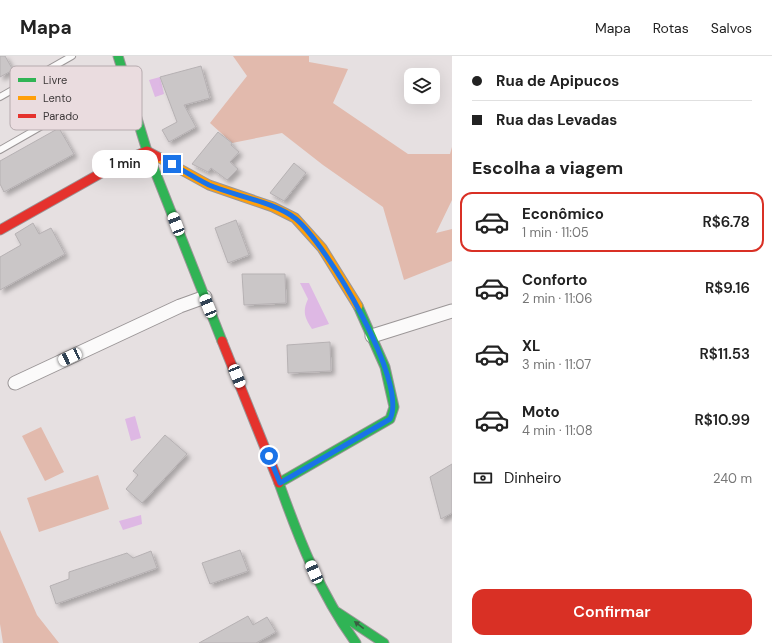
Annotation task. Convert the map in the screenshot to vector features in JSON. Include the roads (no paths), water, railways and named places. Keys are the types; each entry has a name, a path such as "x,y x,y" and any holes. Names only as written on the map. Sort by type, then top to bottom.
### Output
{"main road":[{"path":"118,56 122,66"},
{"path":"141,130 147,151 280,483 295,528 333,609 356,643"},
{"path":"0,230 119,163 147,151"},
{"path":"147,151 209,185 273,207 295,218 322,248 356,302 385,367 393,398 394,413 390,419 378,428 280,483"},
{"path":"333,609 384,643"}],"street":[{"path":"15,383 180,306 205,297"},
{"path":"372,336 452,311"}],"lane":[{"path":"54,66 72,56"},
{"path":"0,97 10,91"},
{"path":"0,150 35,130"}]}
